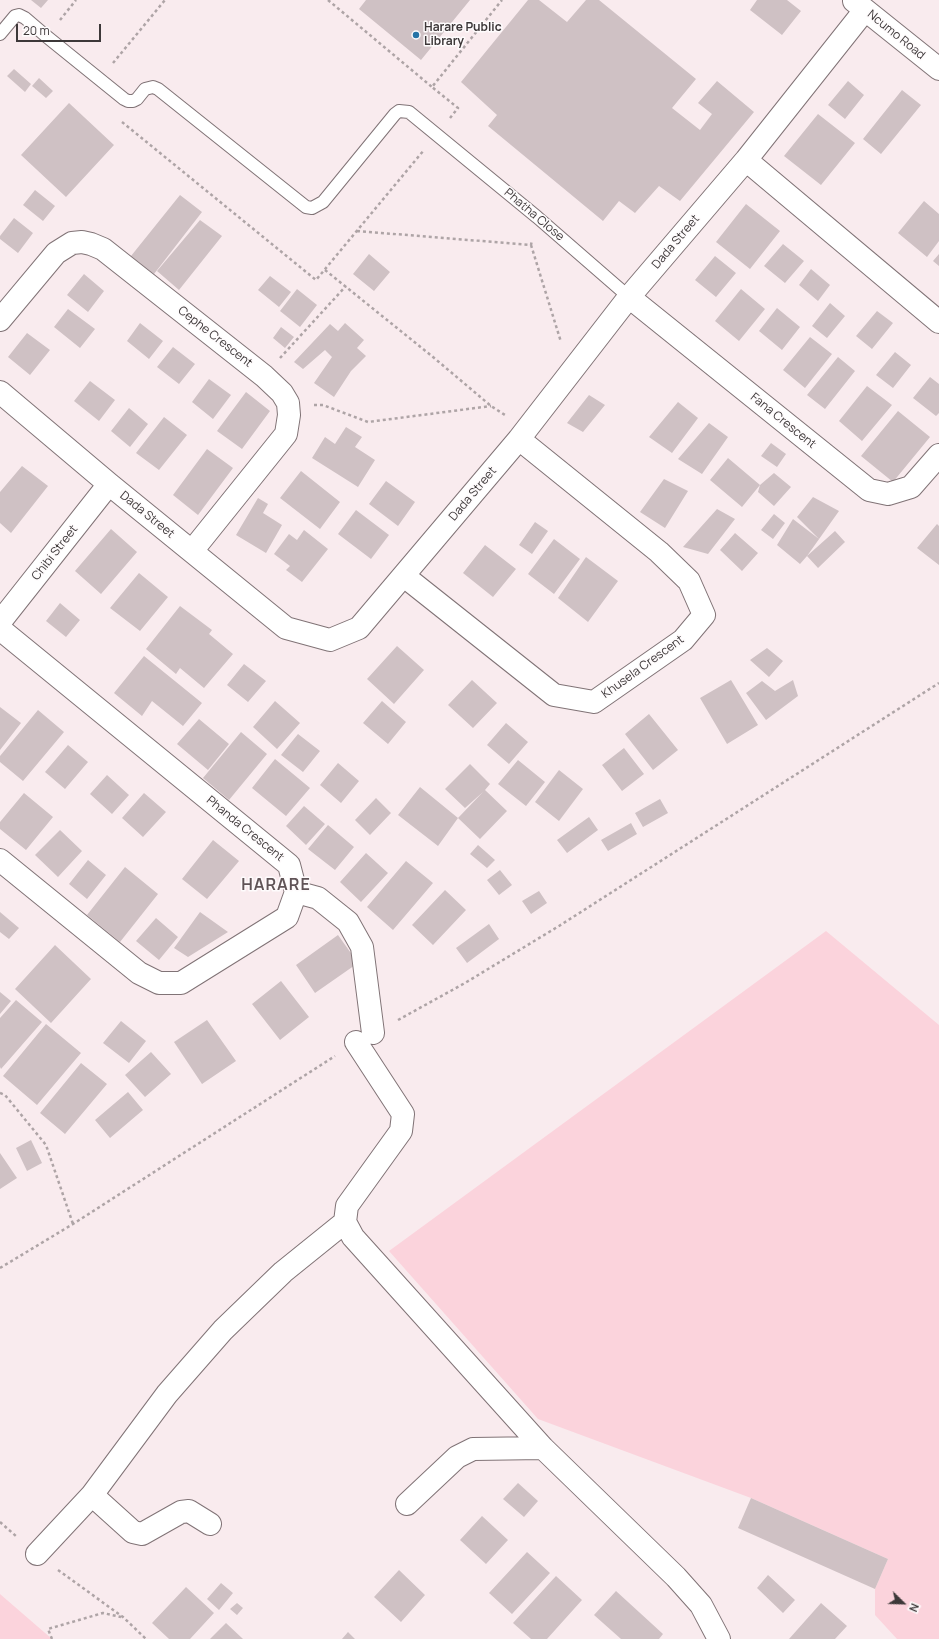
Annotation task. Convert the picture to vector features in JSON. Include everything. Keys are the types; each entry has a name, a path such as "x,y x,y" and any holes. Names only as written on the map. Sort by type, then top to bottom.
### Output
{"street":[{"name":"Ncumo Road","path":"859,5 939,69"},
{"name":"Dada Street","path":"0,392 109,484 286,628 330,640 359,628 519,439 630,297 746,160 859,5"},
{"path":"746,160 939,322"},
{"name":"Cephe Crescent","path":"0,320 56,253 72,243 82,242 103,249 264,376 282,393 288,404"},
{"name":"Fana Crescent","path":"630,297 868,490 888,494 911,487 939,454"},
{"path":"192,551 286,434 289,415 288,404"},
{"name":"Khusela Crescent","path":"404,576 554,694 594,702 683,640 696,625 704,615 689,581 659,552 519,439"},
{"name":"Chibi Street","path":"0,622 109,484"},
{"name":"Phanda Crescent","path":"0,629 289,865 296,892"},
{"path":"0,860 139,973 159,983 181,983 288,918 296,892 318,898 348,922 362,947 365,1038 403,1114 401,1131 347,1206 345,1222 353,1237 543,1448 676,1577 701,1605 718,1639"},
{"path":"37,1554 92,1495 167,1394 223,1330 283,1272 345,1222"},
{"path":"407,1504 457,1457 473,1449 543,1448"},
{"path":"92,1495 133,1532 142,1534 181,1512 189,1511 210,1524"}],"lane":[{"path":"0,34 15,16 19,15 25,18 100,80"},
{"name":"Phatha Close","path":"100,80 128,101 137,99 148,87 158,89 306,207 312,208 323,202 395,114 399,111 408,112 537,217 630,297"}],"path":[{"path":"46,36 76,0"},
{"path":"100,80 165,0"},
{"path":"328,0 458,108 436,135"},
{"path":"432,87 502,0"},
{"path":"537,217 531,244 570,373"},
{"path":"357,231 531,244"},
{"path":"325,270 491,406 505,415 519,439"},
{"path":"264,376 346,286"},
{"path":"288,404 323,405 368,422 491,406"},
{"path":"0,1268 73,1224 365,1038 465,983 552,930 939,683"},
{"path":"0,1093 5,1095 46,1145 73,1224"},
{"path":"0,1522 37,1554 123,1617 146,1639"},
{"path":"52,1639 48,1629 103,1612 123,1617"}],"shaded area":[{"path":"826,931 939,1025 939,1639 897,1639 875,1615 875,1589 888,1559 751,1498 538,1419 389,1251"},
{"path":"0,1594 52,1639 0,1639"}],"building":[{"path":"31,0 48,0 41,8"},
{"name":"Harare Public Library","path":"366,0 470,0 421,60 359,9"},
{"path":"528,0 539,0 567,22 586,0 599,0 696,79 672,108 700,130 712,114 698,103 717,81 754,112 680,201 659,186 635,213 619,201 603,221 488,126 497,115 461,82"},
{"path":"757,0 787,0 801,11 782,35 750,10"},
{"path":"14,69 31,84 25,92 7,76"},
{"path":"39,78 53,91 46,98 32,86"},
{"path":"848,81 864,95 845,119 828,105"},
{"path":"902,90 921,105 881,154 863,139"},
{"path":"69,103 114,145 66,197 21,155"},
{"path":"818,114 855,143 821,185 784,156"},
{"path":"35,190 55,206 43,221 23,205"},
{"path":"180,195 202,212 154,274 131,256"},
{"path":"924,201 939,214 939,241 927,257 898,233"},
{"path":"746,204 780,231 750,269 716,242"},
{"path":"14,218 33,233 18,253 0,239 0,236"},
{"path":"200,220 222,236 179,290 157,271"},
{"path":"783,244 804,261 785,283 764,266"},
{"path":"369,254 390,272 374,291 353,274"},
{"path":"939,254 939,266 933,261"},
{"path":"715,256 736,273 716,297 695,280"},
{"path":"811,269 830,285 818,301 799,285"},
{"path":"84,274 104,291 88,312 67,295"},
{"path":"270,276 291,292 279,307 258,290"},
{"path":"297,289 317,305 300,327 280,311"},
{"path":"741,289 765,309 739,341 715,321"},
{"path":"830,303 845,316 827,338 812,326"},
{"path":"777,308 800,327 782,350 759,331"},
{"path":"68,309 95,329 80,348 54,327"},
{"path":"877,311 893,323 872,349 856,336"},
{"path":"140,323 163,341 149,359 127,341"},
{"path":"345,323 364,340 357,348 366,356 351,371 334,397 314,383 332,357 325,350 303,369 294,362 330,324 338,331"},
{"path":"281,327 294,337 285,348 273,338"},
{"path":"27,333 50,350 30,375 8,357"},
{"path":"810,337 832,354 805,388 783,370"},
{"path":"173,347 195,364 179,384 157,367"},
{"path":"895,352 911,365 893,388 876,375"},
{"path":"838,357 855,371 825,409 807,395"},
{"path":"930,377 939,384 939,413 936,416 913,398"},
{"path":"209,379 231,395 213,419 192,402"},
{"path":"90,381 115,400 99,421 74,401"},
{"path":"867,386 892,405 862,441 839,421"},
{"path":"246,392 270,411 242,449 217,431"},
{"path":"589,395 605,405 583,432 567,423"},
{"path":"678,402 698,418 672,453 649,437"},
{"path":"129,408 148,424 130,447 111,431"},
{"path":"898,411 930,437 893,482 861,456"},
{"path":"164,417 187,435 159,470 136,453"},
{"path":"709,423 728,437 702,474 678,459"},
{"path":"346,427 362,437 355,447 375,460 358,487 312,458 325,437 335,444"},
{"path":"771,443 786,454 777,467 761,456"},
{"path":"207,449 233,468 198,515 173,495"},
{"path":"728,458 760,485 742,507 710,480"},
{"path":"22,466 48,486 11,533 0,523 0,492"},
{"path":"301,471 340,502 320,529 280,498"},
{"path":"774,473 791,487 774,506 758,492 760,485"},
{"path":"664,479 688,491 665,528 640,512"},
{"path":"386,481 415,502 398,526 369,504"},
{"path":"813,497 839,511 807,556 800,564 777,545 793,519 819,539 797,517"},
{"path":"258,498 268,504 263,513 282,525 266,553 236,535"},
{"path":"717,509 735,519 708,554 683,547"},
{"path":"356,510 389,535 371,559 338,534"},
{"path":"774,514 785,523 773,539 761,530"},
{"path":"535,522 548,531 532,554 519,545"},
{"path":"937,524 939,526 939,565 917,548"},
{"path":"111,529 137,552 101,594 75,571"},
{"path":"304,530 328,549 302,582 286,570 290,566 274,554 289,534 297,540"},
{"path":"835,531 845,542 818,568 807,556"},
{"path":"735,533 758,553 742,571 720,550"},
{"path":"554,539 580,559 554,594 528,574"},
{"path":"485,545 516,569 493,597 463,573"},
{"path":"586,557 618,581 588,622 558,598"},
{"path":"139,573 168,597 140,631 110,608"},
{"path":"60,603 80,620 66,637 46,621"},
{"path":"180,606 212,630 209,634 233,654 204,688 180,668 176,674 146,649"},
{"path":"397,646 424,670 394,704 367,679"},
{"path":"767,648 783,661 769,677 750,660"},
{"path":"144,656 202,703 183,726 152,701 142,716 114,693"},
{"path":"244,664 266,681 248,702 227,685"},
{"path":"472,680 497,703 473,728 448,705"},
{"path":"731,680 758,725 727,744 700,698"},
{"path":"793,680 798,696 766,720 746,693 762,681 775,691"},
{"path":"275,701 300,723 277,749 253,727"},
{"path":"382,701 406,722 388,744 363,723"},
{"path":"0,707 21,723 0,750"},
{"path":"38,710 64,732 23,781 0,762 0,756"},
{"path":"649,714 678,750 653,770 625,734"},
{"path":"199,719 229,744 208,770 177,744"},
{"path":"506,723 528,742 509,764 487,745"},
{"path":"241,732 267,754 229,800 203,778"},
{"path":"298,734 320,751 303,772 281,755"},
{"path":"68,745 88,762 65,789 45,772"},
{"path":"624,748 644,774 622,791 602,765"},
{"path":"275,759 310,788 286,816 252,788"},
{"path":"518,760 545,782 526,806 498,784"},
{"path":"338,763 359,781 341,803 320,785"},
{"path":"470,764 490,784 485,790 507,811 480,839 458,818 483,792 465,808 445,789"},
{"path":"559,770 583,789 559,821 535,802"},
{"path":"107,775 129,795 112,814 90,794"},
{"path":"420,787 458,818 438,846 398,815"},
{"path":"24,793 53,817 26,850 0,829 0,822"},
{"path":"144,793 166,812 143,837 122,818"},
{"path":"376,798 391,813 370,835 355,820"},
{"path":"660,799 668,813 643,827 635,813"},
{"path":"304,806 325,824 306,845 286,826"},
{"path":"589,817 598,830 567,853 557,840"},
{"path":"631,823 637,834 608,851 601,840"},
{"path":"328,825 354,847 335,870 308,849"},
{"path":"60,830 82,851 58,877 35,855"},
{"path":"213,840 239,861 207,899 182,879"},
{"path":"478,845 495,860 487,868 470,854"},
{"path":"366,853 388,873 361,902 340,882"},
{"path":"88,860 106,875 87,899 69,884"},
{"path":"406,861 433,883 393,930 367,907"},
{"path":"125,867 158,894 120,942 87,915"},
{"path":"500,870 512,885 499,895 487,880"},
{"path":"445,890 466,910 433,945 412,925"},
{"path":"539,891 547,903 531,914 522,901"},
{"path":"0,912 19,928 9,939 0,932"},
{"path":"200,912 228,932 188,957 174,948"},
{"path":"156,918 178,937 159,960 136,941"},
{"path":"489,924 499,939 467,963 456,948"},
{"path":"338,935 358,963 315,993 296,965"},
{"path":"55,945 91,979 51,1023 15,989"},
{"path":"281,981 309,1017 280,1040 252,1004"},
{"path":"0,992 11,1001 0,1014"},
{"path":"16,1000 42,1022 1,1069 0,1018"},
{"path":"207,1020 236,1061 202,1084 174,1042"},
{"path":"121,1021 146,1041 129,1063 103,1043"},
{"path":"46,1024 81,1053 37,1105 3,1076"},
{"path":"151,1052 171,1074 145,1097 125,1075"},
{"path":"81,1063 107,1084 65,1134 40,1113"},
{"path":"128,1092 143,1110 110,1138 95,1120"},
{"path":"31,1140 42,1163 27,1171 16,1148"},
{"path":"0,1153 17,1178 0,1189"},
{"path":"518,1483 538,1501 524,1517 503,1499"},
{"path":"751,1498 888,1559 875,1589 738,1528"},
{"path":"482,1516 508,1540 486,1564 460,1540"},
{"path":"527,1552 550,1573 512,1614 489,1593"},
{"path":"399,1570 425,1595 401,1622 374,1597"},
{"path":"768,1575 795,1600 783,1613 757,1588"},
{"path":"556,1576 582,1600 547,1639 531,1639 513,1623"},
{"path":"221,1583 233,1593 219,1610 207,1599"},
{"path":"186,1587 214,1613 190,1639 169,1639 152,1623"},
{"path":"616,1591 663,1634 659,1639 621,1639 594,1615"},
{"path":"237,1603 243,1608 237,1615 230,1609"},
{"path":"821,1603 847,1626 835,1639 789,1639"},
{"path":"226,1623 243,1639 210,1639"},
{"path":"348,1632 355,1639 342,1639"}],"place":[{"name":"Harare Public Library","path":"416,35"}],"district":[{"name":"HARARE","path":"276,886"}]}
